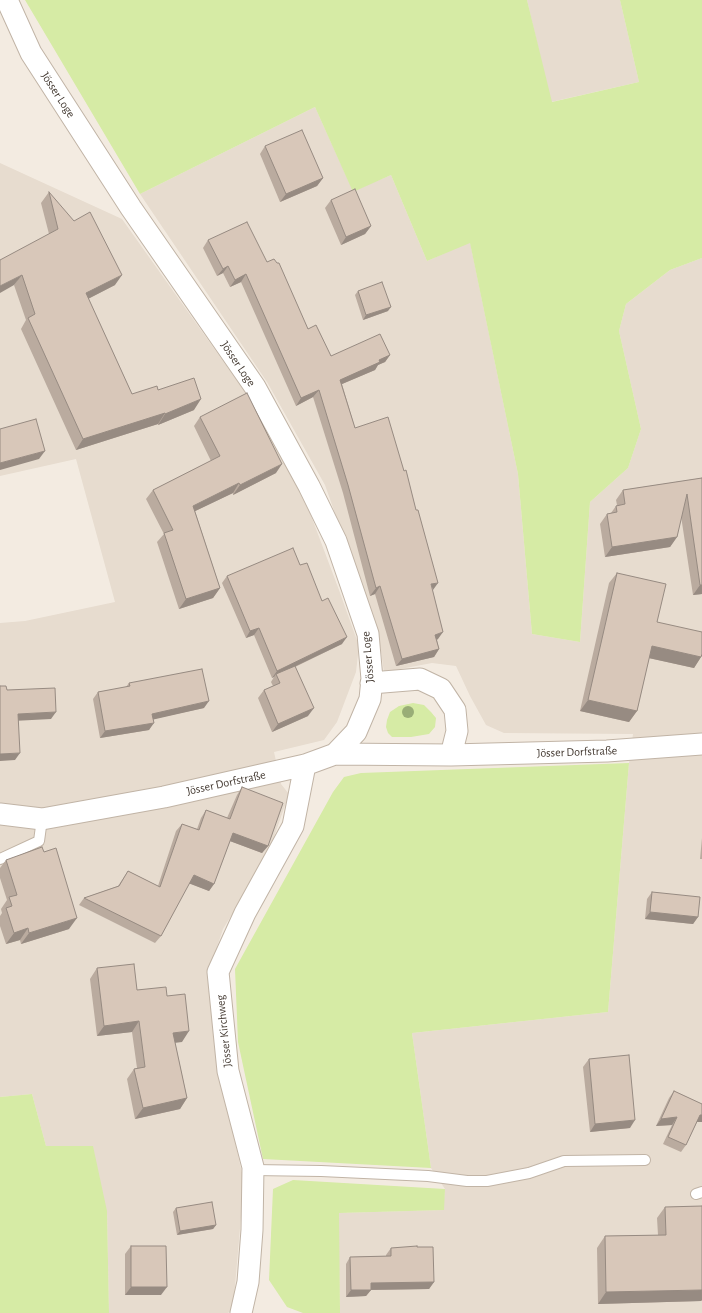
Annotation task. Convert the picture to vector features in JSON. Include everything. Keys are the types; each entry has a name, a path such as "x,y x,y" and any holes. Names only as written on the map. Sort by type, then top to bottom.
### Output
{"street":[{"name":"Jösser Loge","path":"7,0 31,53 131,208 255,387 310,486 336,542 368,634 371,683 370,699 356,732 335,754"},
{"path":"371,683 420,680 441,689 455,710 457,730 451,755"},
{"name":"Jösser Dorfstraße","path":"0,814 42,819 164,797 305,765 335,754 451,755 607,751 702,744"},
{"name":"Jösser Kirchweg","path":"242,1313 248,1282 252,1230 253,1170 228,1071 218,972 245,913 293,826 305,765"}],"lane":[{"path":"0,859 39,841 42,819"},
{"path":"253,1170 320,1171 428,1176 467,1181 487,1181 529,1173 564,1161 646,1160"}],"shaded area":[{"path":"527,0 620,0 639,82 551,102"},
{"path":"315,107 353,191 391,175 427,261 470,242 518,474 532,634 580,642 590,502 628,468 641,429 619,331 626,304 670,270 702,258 702,1313 340,1313 338,1213 443,1210 445,1189 431,1168 412,1033 608,1012 629,763 633,734 504,733 486,725 456,666 432,663 384,672 379,638 325,485 267,382 140,194"},
{"path":"0,163 122,219 245,392 301,489 359,646 356,672 337,722 324,740 274,752 281,784 289,794 267,857 223,929 207,977 220,1075 244,1182 233,1309 228,1313 109,1313 107,1211 46,1146 32,1094 0,1097 0,623 25,621 115,602 76,459 0,476"}],"green space":[{"path":"25,0 527,0 552,102 639,82 620,0 702,0 702,258 670,270 626,304 619,331 641,429 628,468 590,502 580,642 532,634 518,474 470,243 427,261 391,175 353,192 315,107 140,194"},
{"path":"413,703 424,705 431,712 436,718 435,727 429,734 411,737 392,737 388,733 386,727 390,712 399,706"},
{"path":"629,763 608,1012 412,1033 431,1168 263,1159 238,1042 235,969 333,792 344,777 361,773"},
{"path":"32,1094 46,1146 93,1146 107,1211 109,1313 0,1313 0,1097"},
{"path":"293,1180 445,1189 444,1210 339,1213 340,1313 303,1313 287,1307 269,1280 273,1189"}],"building":[{"path":"302,130 323,178 286,194 265,146"},
{"path":"355,189 371,226 346,237 331,200"},
{"path":"49,192 74,221 90,212 122,275 86,293 132,394 157,386 158,390 194,378 201,399 165,414 83,439 28,318 35,314 22,275 0,286 0,260 58,229"},
{"path":"247,222 267,262 274,259 277,263 279,263 308,329 316,325 331,356 380,334 390,355 379,360 380,362 340,380 355,428 388,417 404,471 406,470 416,510 418,510 438,583 431,584 443,632 435,635 439,649 402,659 380,586 376,588 348,485 319,390 301,398 246,274 235,280 228,266 223,269 208,240"},
{"path":"382,282 391,307 366,315 358,291"},
{"path":"247,393 282,464 193,506 220,588 186,599 164,533 173,530 153,490 220,456 200,417"},
{"path":"36,419 45,451 0,463 0,429"},
{"path":"702,478 702,585 700,585 687,494 677,537 612,547 607,514 617,512 616,506 625,504 623,490"},
{"path":"293,548 300,565 307,563 322,601 328,598 347,637 277,671 259,628 250,631 227,576"},
{"path":"617,573 666,584 657,622 702,632 701,657 652,646 637,711 588,700"},
{"path":"295,666 314,708 278,724 264,690 280,683 276,674"},
{"path":"202,669 209,701 152,714 154,723 105,731 98,692 130,686 129,683"},
{"path":"0,686 6,686 7,690 55,688 56,712 18,714 20,753 0,754"},
{"path":"242,787 283,803 268,846 233,833 214,884 194,875 161,936 84,898 119,886 128,871 160,887 182,824 199,830 206,810 230,819"},
{"path":"42,847 44,852 56,848 77,918 29,933 28,928 14,933 6,908 12,906 9,897 17,895 6,860"},
{"path":"652,892 700,897 698,917 650,912"},
{"path":"134,964 137,990 166,987 167,996 185,994 189,1031 173,1033 187,1098 143,1108 134,1069 145,1067 139,1021 104,1026 97,968"},
{"path":"629,1055 635,1120 595,1124 589,1059"},
{"path":"674,1091 702,1104 702,1115 700,1115 686,1145 668,1137 677,1117 661,1119"},
{"path":"212,1202 216,1225 180,1231 176,1208"},
{"path":"702,1206 702,1290 606,1292 605,1236 666,1235 665,1207"},
{"path":"131,1246 166,1246 167,1287 131,1287"},
{"path":"417,1246 433,1247 434,1282 371,1283 371,1290 351,1290 350,1257 391,1256 391,1248"}]}
